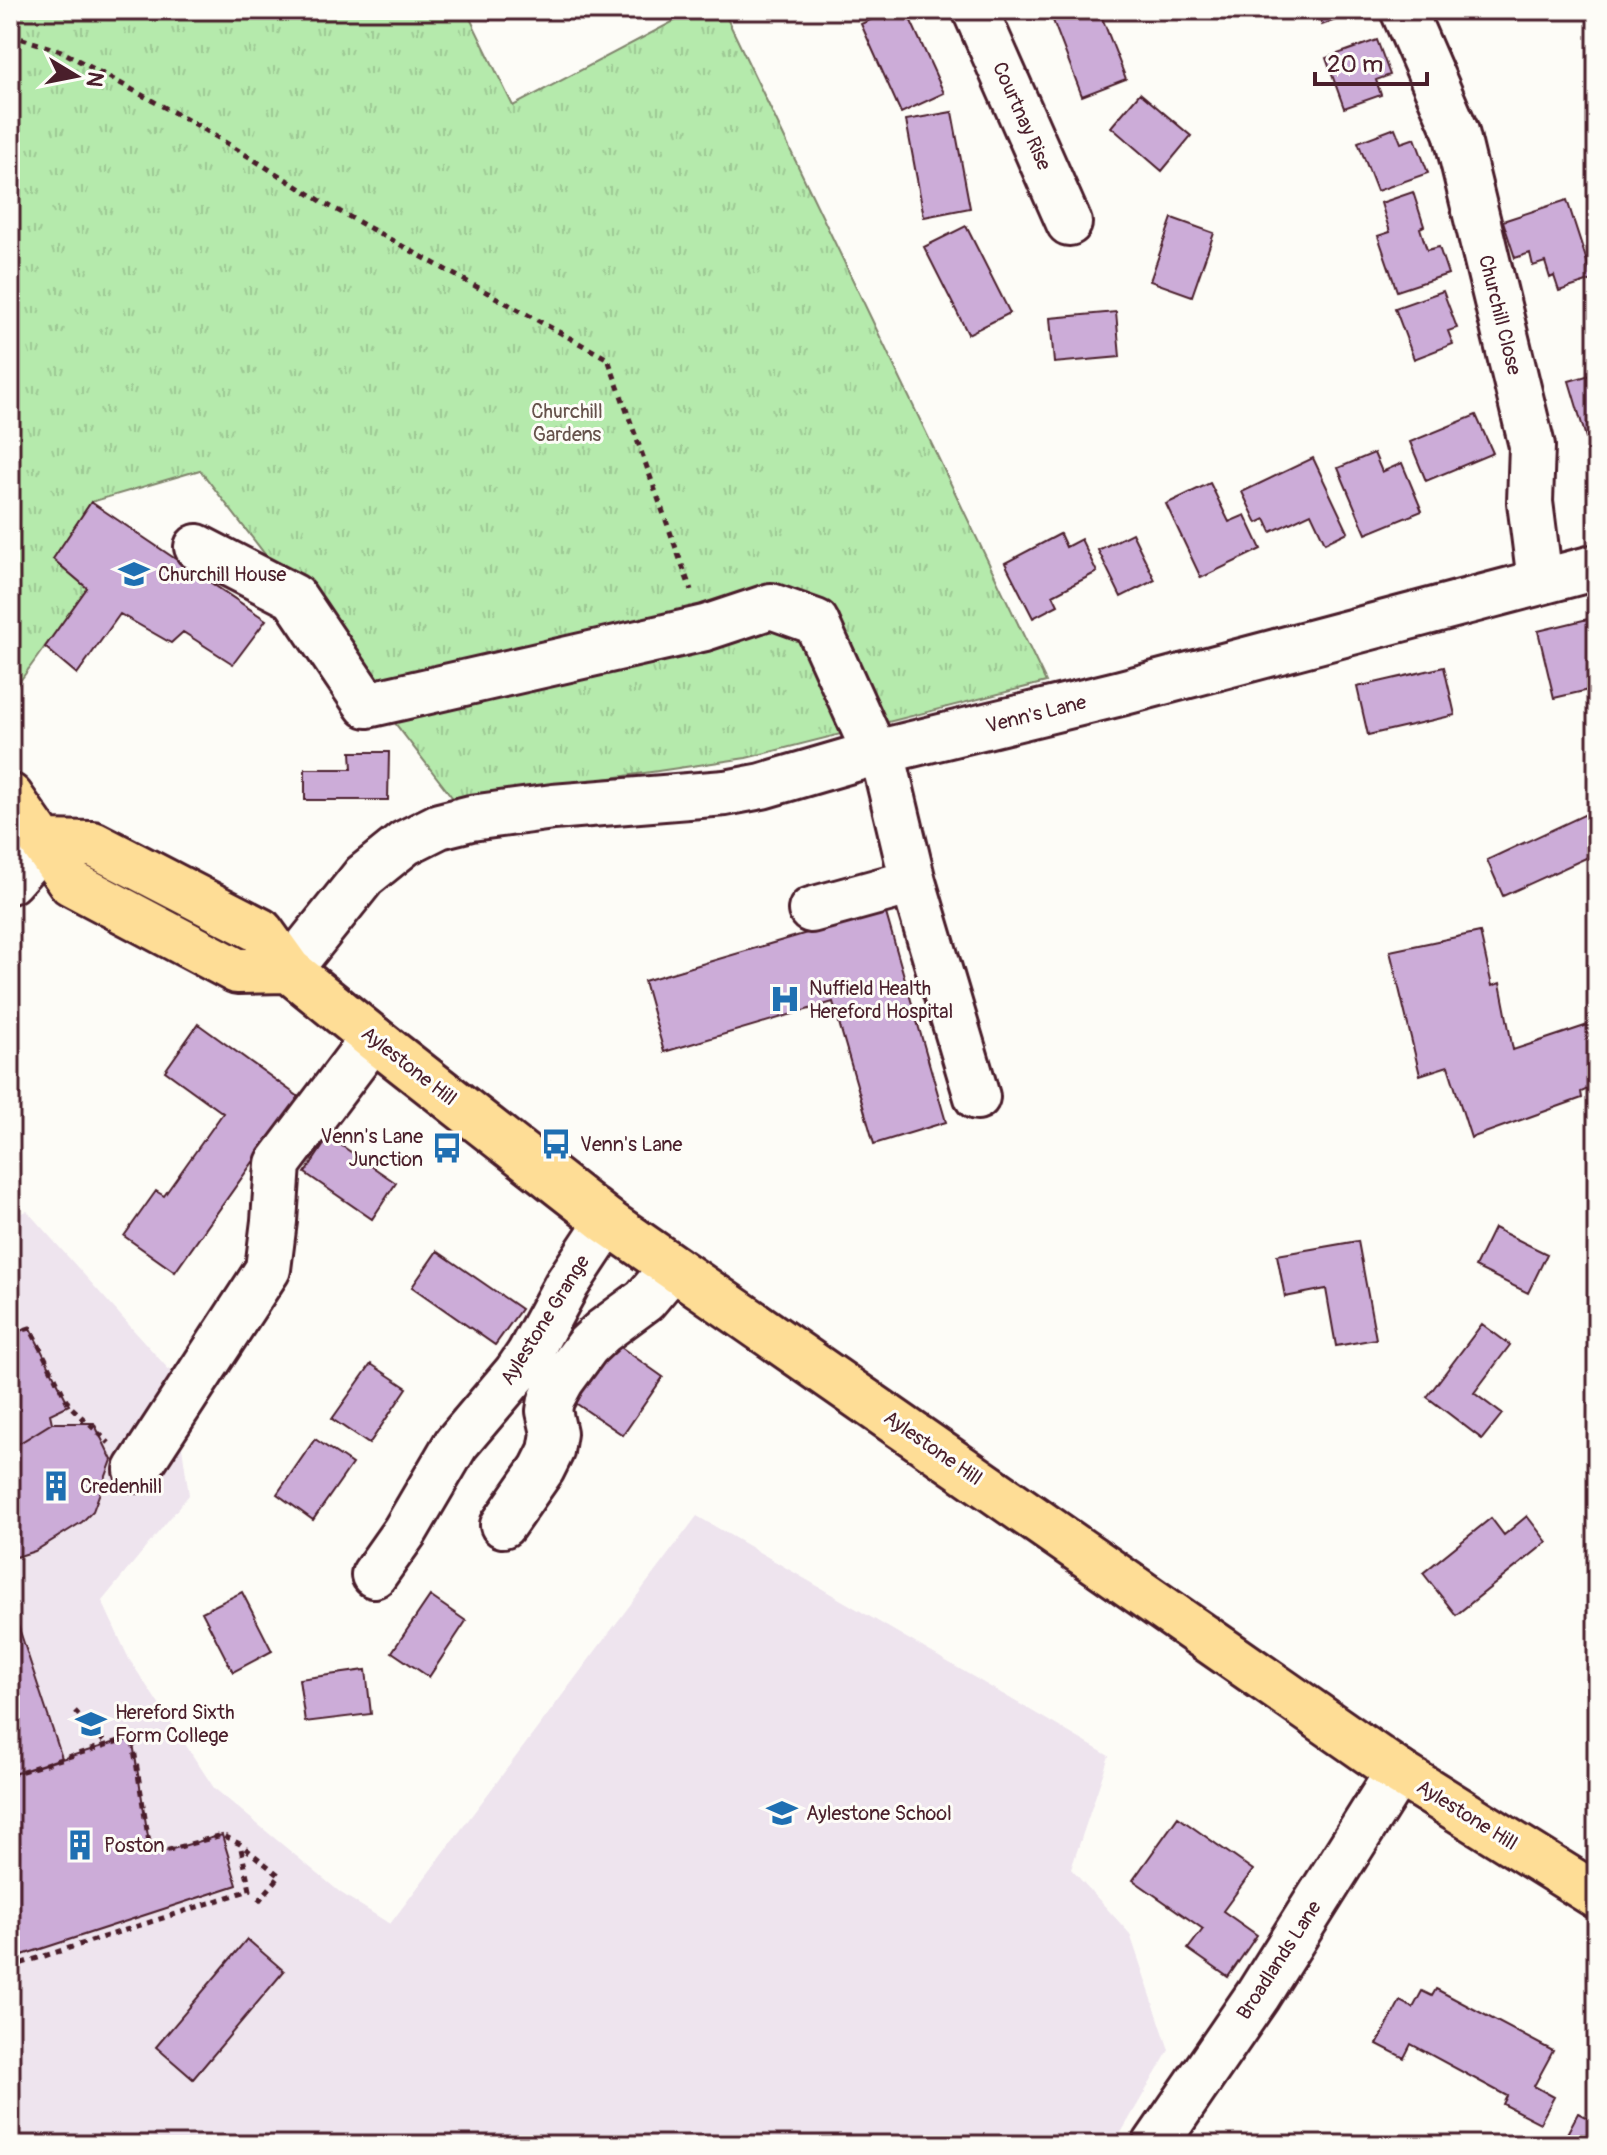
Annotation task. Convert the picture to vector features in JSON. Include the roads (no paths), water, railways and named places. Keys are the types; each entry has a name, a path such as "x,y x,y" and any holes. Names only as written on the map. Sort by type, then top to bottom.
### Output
{"highway":[{"path":"10,796 44,843"},
{"name":"Aylestone Hill","path":"44,843 93,844 261,931 289,970 608,1222 1398,1772 1597,1896"}],"street":[{"name":"Courtnay Rise","path":"975,10 1069,223"},
{"name":"Churchill Close","path":"1403,10 1456,132 1532,446 1530,502 1540,581"},
{"path":"197,547 294,597 367,705 705,628 771,606 816,622 878,753 977,1097"},
{"name":"Venn's Lane","path":"289,970 364,876 405,843 439,826 471,818 553,807 725,793 762,786 878,753 1121,693 1597,567"},
{"path":"10,881 44,843"},
{"path":"811,910 913,882"},
{"path":"137,1470 268,1269 278,1164 373,1038"},
{"name":"Aylestone Grange","path":"374,1575 405,1531 456,1444 529,1354 567,1284 608,1222"},
{"path":"503,1525 551,1451 554,1433 549,1411 551,1400 562,1380 587,1346 645,1300 672,1268"},
{"name":"Broadlands Lane","path":"1155,2145 1258,1995 1398,1772"}],"place":[{"name":"Churchill House","path":"134,574"},
{"name":"Nuffield Health Hereford Hospital","path":"785,999"},
{"name":"Venn's Lane","path":"556,1144"},
{"name":"Venn's Lane Junction","path":"447,1148"},
{"name":"Credenhill","path":"56,1486"},
{"name":"Hereford Sixth Form College","path":"91,1724"},
{"name":"Aylestone School","path":"782,1813"},
{"name":"Poston","path":"80,1845"}],"park label":[{"name":"Churchill Gardens","path":"567,422"}]}
